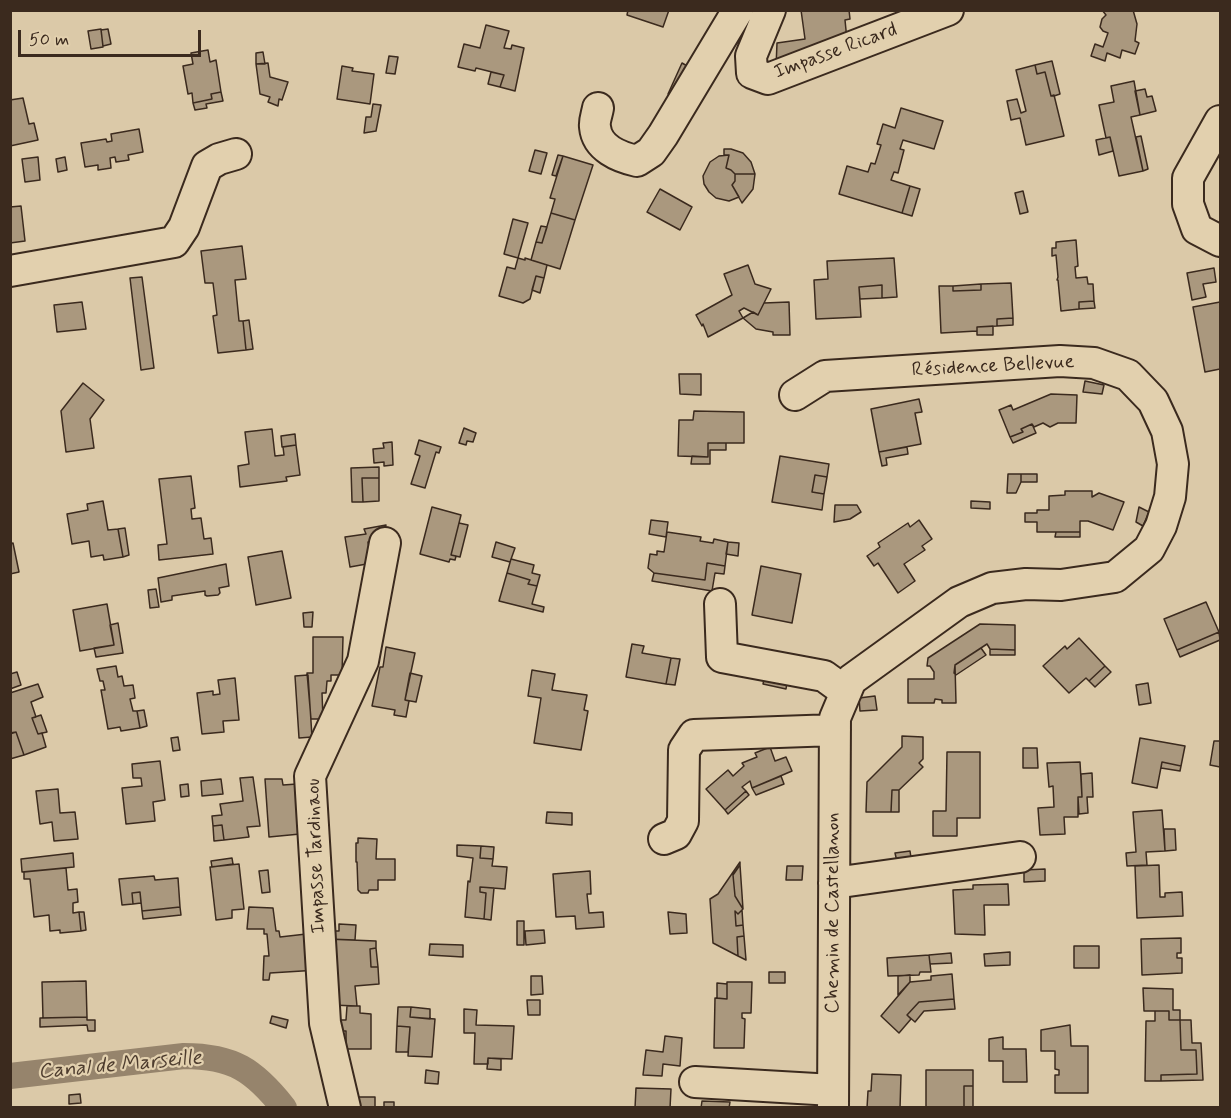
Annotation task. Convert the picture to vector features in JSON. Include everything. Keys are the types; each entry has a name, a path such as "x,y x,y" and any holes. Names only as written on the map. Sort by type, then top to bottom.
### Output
{"street":[{"path":"598,108 594,126 599,139 609,151 623,158 637,161 651,152 738,10"},
{"name":"Impasse Ricard","path":"770,10 751,56 752,73 768,79 948,10"},
{"path":"1221,121 1188,178 1188,204 1197,229 1221,242"},
{"path":"10,271 174,242 184,227 207,166 219,159 236,154"},
{"name":"Résidence Bellevue","path":"795,395 825,376 1060,361 1094,363 1128,375 1154,401 1167,431 1173,464 1170,497 1161,526 1149,549 1115,577 1061,585 1026,584 992,588 959,602 851,680 839,714"},
{"name":"Impasse Tardinaou","path":"345,1107 325,1023 310,776 363,661 386,543"},
{"path":"664,839 676,834 683,821 684,750 694,735 839,714 824,676 722,657 720,604"},
{"name":"Chemin de Castellanon","path":"833,1099 834,883 839,714"},
{"path":"834,883 1020,857"},
{"path":"695,1082 833,1099"}],"building":[{"path":"628,10 669,10 663,27 627,15"},
{"path":"801,10 849,10 850,19 845,20 847,40 776,67 777,43 805,39"},
{"path":"1102,10 1133,10 1137,24 1135,41 1139,43 1135,54 1122,50 1120,58 1107,53 1105,61 1091,56 1095,44 1103,47 1108,33 1100,27 1106,15"},
{"path":"486,25 509,31 504,48 511,49 512,45 524,48 515,91 500,87 504,75 476,68 475,71 458,67 464,44 480,48"},
{"path":"101,29 103,47 91,49 88,31"},
{"path":"108,29 111,44 103,46 101,30"},
{"path":"208,50 210,62 216,60 221,92 211,94 212,99 193,103 192,93 188,94 183,66 193,64 191,53"},
{"path":"263,52 265,64 256,64 256,53"},
{"path":"389,56 398,57 395,74 386,73"},
{"path":"1052,61 1060,94 1054,96 1051,96 1045,72 1037,74 1035,65"},
{"path":"268,63 270,77 288,82 278,106 268,102 270,97 260,94 256,64"},
{"path":"682,63 689,67 674,98 668,94"},
{"path":"1035,65 1037,74 1045,72 1051,96 1054,95 1064,136 1026,145 1020,118 1011,120 1007,101 1017,99 1021,113 1026,111 1016,70"},
{"path":"342,66 353,68 352,71 374,74 370,104 337,99"},
{"path":"491,72 504,75 500,87 488,84"},
{"path":"1134,81 1140,115 1131,117 1143,171 1119,176 1110,137 1106,138 1099,105 1114,102 1111,86"},
{"path":"1145,89 1147,97 1152,96 1156,111 1140,115 1135,91"},
{"path":"221,92 223,101 206,104 207,108 195,110 193,103 212,99 211,94"},
{"path":"23,98 29,124 34,123 38,140 10,146 10,100"},
{"path":"373,104 381,105 376,131 364,133 366,117 371,117"},
{"path":"901,108 943,121 934,149 903,140 900,149 904,150 898,173 894,172 891,180 910,186 902,213 839,194 847,166 868,172 871,163 875,164 881,145 877,144 883,124 895,128"},
{"path":"139,129 143,152 128,155 129,160 116,162 115,157 110,158 111,168 98,170 98,165 85,167 81,143 106,139 107,142 112,141 111,134"},
{"path":"1141,136 1148,169 1143,171 1136,137"},
{"path":"1110,137 1113,151 1099,155 1096,140"},
{"path":"724,149 743,153 751,162 755,174 735,174 726,168 729,155 724,155"},
{"path":"535,150 547,153 541,174 529,171"},
{"path":"558,155 563,156 556,176 552,175"},
{"path":"729,155 726,168 735,174 735,181 732,185 739,197 729,201 716,198 709,192 704,184 703,176 710,162 719,156"},
{"path":"563,156 593,165 575,220 551,213 555,199 550,198"},
{"path":"38,157 40,180 25,182 22,159"},
{"path":"65,157 67,170 58,172 56,159"},
{"path":"735,174 755,174 753,189 742,203 732,185 735,181"},
{"path":"910,186 920,189 912,216 902,213"},
{"path":"660,189 692,207 680,230 647,212"},
{"path":"1023,191 1028,212 1020,214 1015,193"},
{"path":"21,206 25,241 10,243 10,207"},
{"path":"551,213 575,220 560,269 531,260 536,242 542,243"},
{"path":"513,219 528,223 518,258 504,254"},
{"path":"541,226 547,227 542,243 536,242"},
{"path":"1076,240 1078,266 1075,267 1076,278 1087,277 1088,284 1093,284 1094,301 1079,302 1079,309 1061,311 1056,255 1052,256 1052,248 1056,248 1056,242"},
{"path":"242,246 246,279 235,280 239,321 243,321 246,350 218,353 213,316 217,315 213,283 205,283 201,251"},
{"path":"518,258 547,265 544,278 536,276 530,299 523,303 499,296 507,267 515,269"},
{"path":"894,258 897,297 882,298 882,285 859,287 861,317 816,319 814,280 828,279 827,261"},
{"path":"748,265 755,284 771,289 758,315 744,308 739,311 743,318 708,337 703,324 702,326 696,315 732,295 724,274"},
{"path":"1214,268 1216,282 1203,284 1206,297 1192,300 1187,273"},
{"path":"536,276 544,278 540,293 532,290"},
{"path":"142,277 154,368 141,370 130,278"},
{"path":"1011,283 1013,318 997,319 997,326 977,327 977,331 941,333 939,286 953,286 953,291 981,290 981,284"},
{"path":"981,284 981,290 953,291 953,286"},
{"path":"882,285 882,298 860,299 859,287"},
{"path":"1094,301 1095,308 1079,309 1079,302"},
{"path":"82,302 86,329 57,332 54,305"},
{"path":"789,302 790,335 773,335 773,332 756,329 743,318 753,312 758,315 764,303"},
{"path":"1220,302 1220,369 1205,372 1193,307"},
{"path":"1013,318 1013,325 997,326 997,319"},
{"path":"249,320 253,349 246,350 243,321"},
{"path":"993,326 993,335 977,335 977,327"},
{"path":"679,374 701,374 701,395 680,394"},
{"path":"1085,381 1104,385 1102,394 1083,392"},
{"path":"83,383 104,400 90,419 94,448 66,452 61,411"},
{"path":"1051,394 1077,395 1076,423 1058,423 1050,427 1043,423 1034,427 1032,424 1021,429 1023,432 1010,437 999,410 1011,405 1013,410"},
{"path":"919,399 922,412 915,413 921,444 879,452 871,409"},
{"path":"694,411 744,412 744,443 708,443 708,457 678,456 679,420 693,420"},
{"path":"1032,424 1036,433 1013,443 1010,437 1023,432 1021,429"},
{"path":"464,428 476,433 473,442 467,441 466,445 459,443"},
{"path":"272,429 275,456 284,455 283,447 296,445 300,475 286,477 287,481 240,487 238,466 249,464 245,432"},
{"path":"295,434 296,445 282,447 281,436"},
{"path":"419,440 441,447 439,453 436,452 425,488 411,484 420,456 415,454"},
{"path":"392,442 393,465 384,466 384,462 374,463 373,449 384,448 383,443"},
{"path":"708,443 726,443 726,450 710,450 710,464 691,464 692,456 708,457"},
{"path":"907,447 908,454 886,458 887,465 882,466 879,452"},
{"path":"780,456 829,464 827,477 815,475 812,492 824,494 822,510 772,502"},
{"path":"379,467 379,478 362,478 363,502 352,502 351,468"},
{"path":"1008,474 1021,474 1021,482 1016,493 1007,493"},
{"path":"1021,474 1037,474 1037,482 1021,482"},
{"path":"815,475 827,477 824,494 812,492"},
{"path":"191,476 195,508 191,509 192,519 201,518 204,539 211,538 213,554 159,560 158,545 167,544 159,479"},
{"path":"362,478 379,478 379,501 363,502"},
{"path":"1065,491 1092,491 1092,497 1099,493 1124,502 1113,530 1088,521 1080,521 1080,532 1037,532 1037,522 1025,522 1025,513 1049,510 1049,496 1065,495"},
{"path":"103,501 108,530 118,529 123,557 104,560 103,555 91,557 89,541 72,544 67,514 88,510 87,504"},
{"path":"971,501 990,502 990,509 971,508"},
{"path":"835,505 857,505 861,512 850,519 834,522"},
{"path":"432,507 461,515 451,555 456,556 455,560 450,559 449,562 420,554"},
{"path":"1139,507 1149,512 1143,526 1136,522"},
{"path":"651,520 668,522 666,537 649,534"},
{"path":"919,520 932,539 922,546 925,550 904,564 915,581 898,593 878,563 874,566 867,556 880,547 878,543 908,523 910,527"},
{"path":"459,523 468,525 460,557 451,555"},
{"path":"386,525 382,540 368,542 372,563 350,567 345,537 366,534 364,529"},
{"path":"125,528 129,555 123,557 118,529"},
{"path":"667,532 701,537 700,541 713,543 714,539 728,542 725,566 707,563 705,580 654,573 648,568 650,554 657,555 657,551 664,552"},
{"path":"1056,532 1080,532 1080,537 1055,537"},
{"path":"496,542 515,548 510,562 492,557"},
{"path":"728,542 739,543 738,556 726,554"},
{"path":"13,543 19,572 10,574 10,544"},
{"path":"282,551 291,598 256,605 248,557"},
{"path":"511,559 534,565 532,573 540,575 537,586 528,584 530,580 507,573"},
{"path":"707,563 725,566 724,574 715,573 712,591 652,581 654,573 705,580"},
{"path":"226,564 229,586 219,588 218,595 207,596 205,591 172,596 172,600 161,602 158,578"},
{"path":"761,566 801,574 792,623 752,615"},
{"path":"507,573 530,580 528,584 537,586 532,604 544,607 543,612 499,601"},
{"path":"156,589 159,607 150,608 148,590"},
{"path":"1206,602 1219,632 1177,650 1164,619"},
{"path":"107,604 114,645 80,651 73,610"},
{"path":"313,612 312,627 304,627 303,613"},
{"path":"118,623 123,653 96,657 94,648 114,645 110,625"},
{"path":"980,624 1015,625 1015,650 990,649 987,644 955,665 956,703 942,703 942,700 935,699 934,703 908,703 908,679 934,679 934,672 930,666 927,666 928,658"},
{"path":"1219,632 1220,640 1180,657 1177,650"},
{"path":"313,637 343,637 342,675 331,675 331,681 327,681 326,693 322,693 323,719 311,719 307,673 313,673"},
{"path":"1079,638 1105,666 1089,681 1086,678 1069,693 1043,666 1065,646 1067,649"},
{"path":"632,644 644,646 642,653 671,658 666,684 626,677"},
{"path":"386,647 415,653 405,700 409,701 406,717 394,715 395,710 372,706"},
{"path":"981,648 986,655 956,675 954,673 955,665"},
{"path":"990,649 1015,650 1015,655 990,655"},
{"path":"671,658 680,659 675,685 666,684"},
{"path":"116,666 118,677 122,676 124,686 133,685 135,698 130,699 133,711 137,711 140,728 121,731 120,727 108,729 101,690 105,690 97,669"},
{"path":"1105,666 1111,672 1095,687 1089,681"},
{"path":"532,670 555,674 552,690 587,695 584,710 588,711 581,750 534,743 541,698 528,696"},
{"path":"766,671 788,676 786,689 763,684"},
{"path":"17,672 21,685 10,689 10,674"},
{"path":"410,673 422,676 416,702 405,700"},
{"path":"308,675 312,737 299,738 295,676"},
{"path":"235,678 239,720 223,721 224,732 202,734 197,693 213,691 213,695 220,694 218,680"},
{"path":"1148,683 1151,703 1139,705 1136,685"},
{"path":"38,684 43,697 31,702 36,717 32,718 38,734 42,733 46,747 24,755 16,732 10,733 10,693"},
{"path":"875,696 877,710 860,711 859,698"},
{"path":"144,710 147,726 140,728 137,711"},
{"path":"41,715 47,732 38,734 32,718"},
{"path":"16,732 24,755 10,759 10,734"},
{"path":"902,736 923,737 923,759 919,763 923,767 899,790 892,790 891,812 866,812 867,782 902,747"},
{"path":"178,737 180,750 173,751 171,738"},
{"path":"1140,738 1185,746 1181,766 1162,762 1157,788 1132,783"},
{"path":"1214,741 1220,741 1220,767 1210,765"},
{"path":"770,747 775,761 786,757 792,771 752,788 750,781 742,787 746,791 725,810 706,789 728,770 733,776 744,766 742,763 757,757 755,753"},
{"path":"1023,748 1037,748 1038,768 1023,768"},
{"path":"947,752 980,752 980,818 957,818 957,836 933,836 933,811 946,811"},
{"path":"160,761 165,800 153,802 155,821 126,824 122,788 142,786 141,778 133,778 132,764"},
{"path":"1080,762 1082,797 1078,797 1078,817 1064,817 1065,834 1040,835 1038,808 1054,807 1053,786 1049,787 1047,763"},
{"path":"1162,762 1181,766 1180,771 1161,768"},
{"path":"1092,773 1093,797 1087,797 1088,813 1079,814 1078,797 1082,797 1081,774"},
{"path":"781,776 784,784 756,795 752,788"},
{"path":"253,777 260,826 247,827 249,837 224,840 222,825 213,826 212,816 222,815 220,804 243,801 240,778"},
{"path":"221,779 223,794 202,796 201,781"},
{"path":"265,779 282,779 283,785 297,784 300,834 269,837"},
{"path":"188,784 189,796 181,797 180,785"},
{"path":"58,789 60,813 75,812 78,839 54,841 52,822 40,824 36,791"},
{"path":"892,790 899,790 899,812 891,812"},
{"path":"746,791 749,795 728,814 725,810"},
{"path":"1162,810 1165,851 1146,852 1147,865 1127,866 1126,853 1136,852 1133,812"},
{"path":"547,812 572,813 572,825 546,823"},
{"path":"222,825 224,840 214,841 213,826"},
{"path":"1164,829 1175,829 1176,850 1165,851"},
{"path":"358,838 377,839 376,859 395,859 395,880 378,880 378,890 369,890 368,893 361,893 358,890 356,843 358,843"},
{"path":"457,845 481,846 480,858 493,859 492,866 507,867 505,889 480,887 480,892 486,893 484,919 465,917 468,881 470,882 473,858 457,856"},
{"path":"481,846 494,847 493,859 480,858"},
{"path":"910,851 912,864 898,866 895,853"},
{"path":"73,853 74,867 22,872 21,859"},
{"path":"232,858 233,864 212,867 211,861"},
{"path":"740,862 733,875 735,896 743,909 738,914 735,911 736,926 743,925 744,936 737,937 738,956 713,943 710,899 718,894"},
{"path":"239,864 244,909 232,910 232,918 216,920 210,867"},
{"path":"740,865 743,909 735,896 733,875"},
{"path":"1159,865 1160,897 1165,897 1165,893 1182,892 1183,916 1137,918 1135,866"},
{"path":"787,866 803,866 802,880 786,880"},
{"path":"66,868 68,890 77,889 78,902 73,903 73,913 79,912 81,931 60,933 60,930 50,931 49,915 34,917 30,879 24,879 24,872"},
{"path":"1045,869 1045,881 1024,882 1024,870"},
{"path":"268,870 270,892 262,893 259,871"},
{"path":"590,871 591,894 587,894 589,913 603,912 604,927 576,929 575,916 556,917 553,874"},
{"path":"154,876 155,880 178,878 180,907 142,911 140,892 132,893 133,904 122,905 119,879"},
{"path":"1008,884 1009,905 984,905 985,935 955,934 953,890 973,889 973,885"},
{"path":"480,887 494,888 491,920 484,919 486,893 480,892"},
{"path":"140,892 141,903 133,904 132,893"},
{"path":"180,907 181,915 143,919 142,911"},
{"path":"249,907 273,908 276,931 279,931 280,937 315,933 318,970 270,973 269,980 263,980 264,956 269,956 267,934 264,934 264,929 247,929"},
{"path":"742,910 743,925 736,926 735,911 738,914"},
{"path":"79,912 84,912 86,930 81,931"},
{"path":"668,912 686,914 687,933 670,934"},
{"path":"517,921 524,921 524,945 517,945"},
{"path":"339,924 356,925 355,940 328,939 328,931 339,931"},
{"path":"544,930 545,943 526,945 525,931"},
{"path":"744,936 746,960 738,956 737,937"},
{"path":"1181,938 1181,953 1177,953 1177,958 1182,958 1182,973 1142,975 1141,939"},
{"path":"326,939 376,941 376,948 370,949 371,967 378,967 379,984 355,986 357,1006 331,1005"},
{"path":"430,944 463,945 463,957 429,955"},
{"path":"1074,946 1099,946 1099,968 1074,968"},
{"path":"376,948 378,967 371,967 370,949"},
{"path":"1010,952 1010,965 985,966 984,954"},
{"path":"951,953 952,963 930,964 929,955"},
{"path":"929,955 931,972 920,972 919,975 888,976 887,958"},
{"path":"769,972 785,972 785,983 769,983"},
{"path":"952,974 954,999 919,1002 907,1015 911,1019 899,1033 881,1016 910,982 931,980 931,976"},
{"path":"910,975 910,982 898,995 898,976"},
{"path":"531,976 542,976 543,994 531,995"},
{"path":"86,981 87,1017 43,1018 42,982"},
{"path":"727,982 752,982 751,1013 742,1013 742,1018 745,1019 744,1048 714,1048 715,998 727,999"},
{"path":"717,983 727,984 727,999 717,998"},
{"path":"1143,988 1173,989 1173,1010 1180,1010 1180,1020 1169,1020 1169,1011 1144,1011"},
{"path":"954,999 955,1009 924,1011 915,1022 907,1015 919,1002"},
{"path":"527,1000 540,1000 540,1015 528,1015"},
{"path":"347,1006 360,1006 360,1013 371,1014 371,1049 346,1049 346,1031 338,1031 338,1020 346,1020"},
{"path":"398,1007 411,1007 410,1017 435,1019 432,1057 408,1056 410,1027 397,1026"},
{"path":"411,1007 430,1009 430,1019 410,1017"},
{"path":"464,1009 477,1010 476,1025 514,1026 512,1059 488,1058 488,1064 474,1064 475,1033 464,1033"},
{"path":"1155,1011 1169,1011 1169,1020 1180,1020 1181,1050 1196,1050 1197,1074 1161,1075 1161,1081 1145,1081 1146,1021 1155,1021"},
{"path":"272,1016 288,1020 286,1028 270,1023"},
{"path":"87,1017 87,1020 95,1020 95,1031 88,1031 87,1025 40,1027 40,1018"},
{"path":"1180,1020 1191,1020 1192,1043 1201,1043 1203,1080 1161,1081 1161,1075 1197,1074 1196,1050 1181,1050"},
{"path":"1070,1025 1071,1046 1088,1046 1088,1093 1055,1093 1055,1075 1059,1075 1059,1070 1055,1069 1055,1051 1041,1051 1041,1030"},
{"path":"397,1026 410,1027 408,1052 396,1052"},
{"path":"665,1036 682,1038 680,1066 663,1064 662,1076 643,1075 646,1050 663,1052"},
{"path":"1003,1037 1003,1049 1026,1049 1027,1082 1003,1082 1003,1061 989,1061 989,1039"},
{"path":"488,1058 501,1059 501,1070 487,1069"},
{"path":"426,1070 439,1072 438,1084 425,1083"},
{"path":"926,1070 973,1070 973,1086 964,1086 964,1108 926,1107"},
{"path":"872,1074 901,1075 900,1108 867,1108"},
{"path":"964,1086 973,1086 973,1108 964,1108"},
{"path":"636,1088 671,1089 670,1108 635,1108"},
{"path":"80,1094 81,1103 69,1104 69,1095"},
{"path":"359,1097 375,1097 375,1107 384,1107 384,1102 394,1102 394,1107 412,1108 359,1108"},
{"path":"702,1101 730,1102 729,1108 701,1108"}],"waterway":[{"name":"Canal de Marseille","path":"10,1076 184,1056 201,1057 229,1062 241,1068 263,1084 284,1108"}]}
